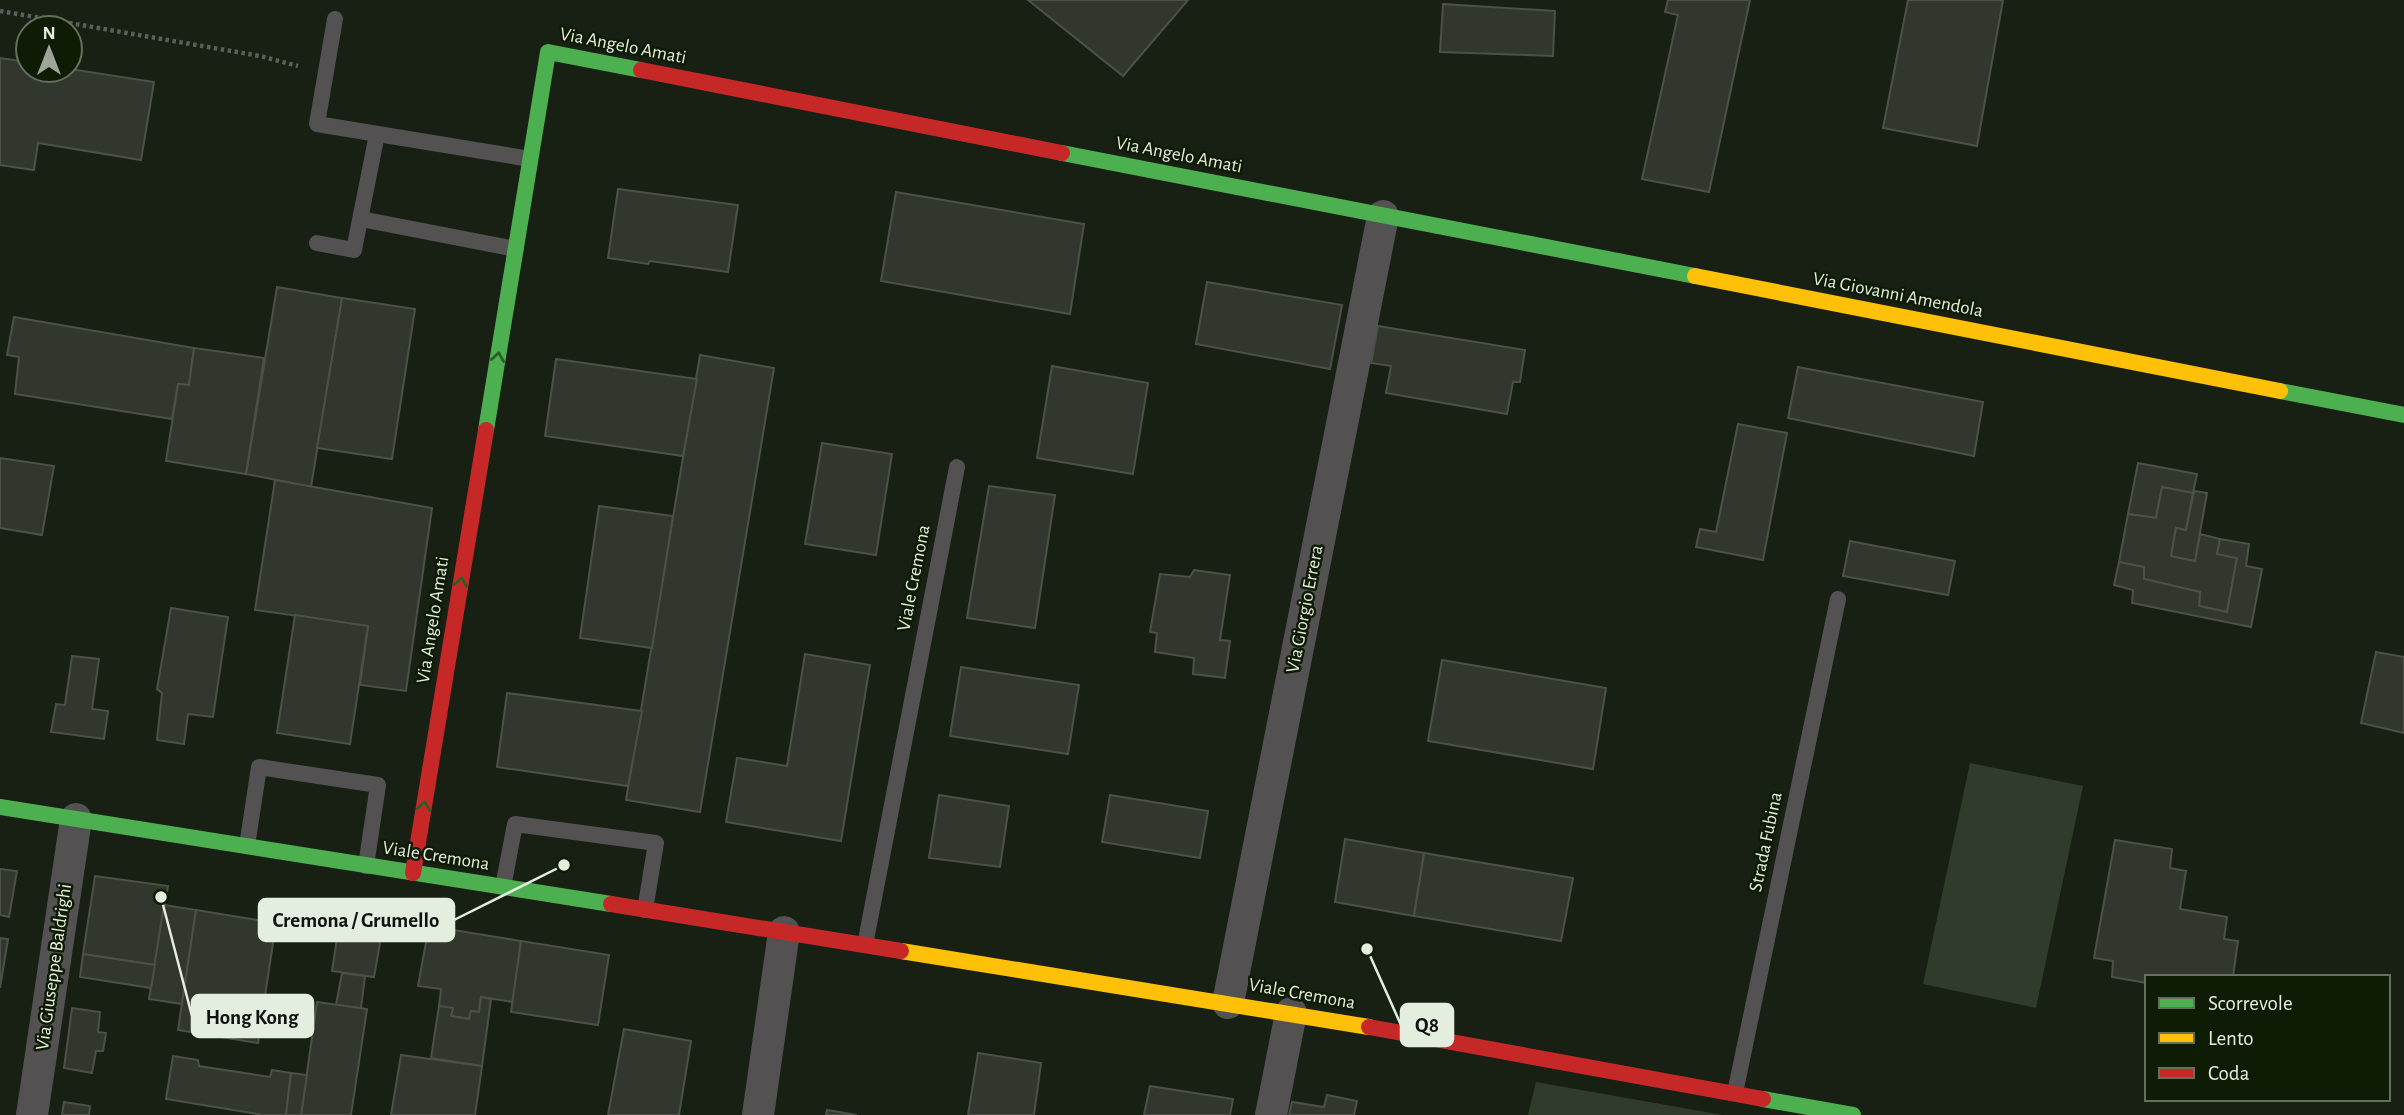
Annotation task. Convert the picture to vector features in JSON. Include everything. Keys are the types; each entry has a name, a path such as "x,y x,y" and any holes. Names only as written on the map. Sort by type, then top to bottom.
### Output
{"street":[{"name":"Via Angelo Amati","path":"413,873 548,52 1383,216"},
{"name":"Via Giovanni Amendola","path":"1383,216 2404,415"},
{"name":"Via Giorgio Errera","path":"1228,1003 1383,216"},
{"name":"Viale Cremona","path":"0,807 1291,1013 1853,1115"},
{"name":"Via Giuseppe Baldrighi","path":"32,1115 76,819"},
{"path":"758,1115 784,932"},
{"path":"1271,1115 1291,1013"}],"lane":[{"path":"335,19 317,124 530,159"},
{"path":"317,243 354,250 377,134"},
{"path":"360,219 516,249"},
{"name":"Viale Cremona","path":"865,945 957,467"},
{"name":"Strada Fubina","path":"1735,1093 1838,599"},
{"path":"247,847 259,767 377,785 366,866"},
{"path":"502,887 515,824 656,843 645,910"}],"path":[{"path":"0,11 260,57 326,73"}],"green space":[{"path":"1970,763 2083,786 2036,1008 1923,984"},
{"path":"1536,1082 1723,1115 1528,1115"}],"building":[{"path":"1028,0 1188,0 1123,76"},
{"path":"1668,0 1750,0 1709,192 1642,179 1678,15 1665,12"},
{"path":"1908,0 2003,0 1977,146 1883,128"},
{"path":"1443,4 1555,11 1553,56 1440,52"},
{"path":"0,58 14,60 14,84 84,84 84,71 154,82 141,160 38,143 34,170 0,165"},
{"path":"618,189 738,205 728,272 608,258"},
{"path":"896,192 1084,224 1070,314 881,281"},
{"path":"1207,282 1342,305 1330,369 1196,344"},
{"path":"277,287 342,298 311,487 246,474"},
{"path":"342,298 415,309 392,459 317,448"},
{"path":"14,317 194,348 189,385 178,384 172,419 15,394 19,357 7,355"},
{"path":"1378,326 1525,350 1520,382 1513,382 1507,414 1386,393 1391,366 1371,363"},
{"path":"194,348 264,358 246,474 166,461 178,384 189,385"},
{"path":"700,355 774,368 700,812 626,800"},
{"path":"556,359 697,379 683,456 545,436"},
{"path":"1052,366 1148,383 1133,474 1037,458"},
{"path":"1798,367 1983,402 1974,456 1788,418"},
{"path":"1738,424 1787,433 1763,560 1696,547 1700,529 1716,532"},
{"path":"822,443 892,454 876,555 805,544"},
{"path":"0,458 54,466 42,535 0,528"},
{"path":"2138,463 2197,474 2193,493 2162,487 2156,518 2128,514"},
{"path":"275,480 432,508 406,691 360,685 368,626 255,610"},
{"path":"989,486 1055,495 1035,628 967,618"},
{"path":"2162,487 2193,493 2186,530 2176,528 2171,556 2195,561 2200,534 2220,539 2217,554 2237,558 2227,612 2199,606 2200,592 2144,579 2144,567 2119,562 2128,514 2156,518"},
{"path":"2194,491 2207,493 2195,561 2171,556 2176,528 2186,530"},
{"path":"599,506 673,516 652,648 580,638"},
{"path":"2220,539 2249,544 2246,566 2262,569 2251,627 2132,603 2133,590 2114,585 2119,562 2144,567 2144,579 2200,592 2199,606 2227,612 2237,558 2217,554"},
{"path":"1850,541 1955,561 1948,595 1843,576"},
{"path":"1194,570 1230,575 1220,640 1230,641 1225,678 1193,674 1194,658 1155,652 1157,633 1150,632 1160,574 1190,577"},
{"path":"171,608 228,617 213,717 188,714 184,744 157,740 162,693 157,689"},
{"path":"295,615 368,626 350,744 277,733"},
{"path":"2376,652 2404,657 2404,733 2361,723"},
{"path":"805,654 870,665 841,841 726,822 737,758 787,766"},
{"path":"72,656 99,659 92,709 108,711 104,739 51,732 56,704 65,705"},
{"path":"1442,660 1606,688 1593,769 1428,741"},
{"path":"961,667 1079,685 1068,754 950,736"},
{"path":"507,693 642,711 628,786 497,767"},
{"path":"939,795 1009,806 1000,867 929,858"},
{"path":"1110,795 1208,811 1200,858 1102,842"},
{"path":"1345,839 1424,853 1414,916 1335,902"},
{"path":"2115,840 2172,849 2170,868 2186,871 2180,909 2227,917 2224,939 2238,941 2233,975 2145,975 2145,983 2112,977 2113,961 2094,958"},
{"path":"1424,853 1573,878 1561,941 1414,916"},
{"path":"0,869 17,871 9,917 0,915"},
{"path":"95,876 168,886 155,965 83,954"},
{"path":"164,905 196,910 182,1004 149,999"},
{"path":"196,910 276,923 258,1043 178,1030"},
{"path":"341,912 384,920 374,977 332,971"},
{"path":"429,926 521,941 513,1002 481,997 479,1012 471,1011 469,1019 451,1016 453,1008 439,1006 441,989 418,986"},
{"path":"0,938 8,939 0,988"},
{"path":"521,941 609,955 598,1025 511,1012"},
{"path":"83,954 155,965 151,988 80,977"},
{"path":"342,973 365,976 361,1008 336,1005"},
{"path":"481,997 491,999 482,1066 431,1058 439,1006 453,1008 451,1016 469,1019 471,1011 479,1012"},
{"path":"317,1002 367,1009 351,1115 301,1115"},
{"path":"72,1008 100,1012 98,1032 106,1033 103,1051 96,1051 92,1073 64,1068"},
{"path":"624,1029 691,1041 679,1115 608,1115"},
{"path":"978,1053 1041,1063 1034,1115 968,1115"},
{"path":"401,1055 482,1066 475,1115 391,1115"},
{"path":"173,1056 198,1060 199,1066 270,1077 272,1070 291,1073 286,1115 263,1115 166,1099"},
{"path":"291,1073 307,1075 301,1115 286,1115"},
{"path":"1150,1086 1233,1099 1230,1115 1144,1115"},
{"path":"1327,1095 1357,1101 1354,1115 1289,1115 1292,1102 1324,1107"},
{"path":"64,1102 90,1106 89,1115 62,1115"},
{"path":"827,1110 857,1115 826,1115"}],"traffic: fast":[{"path":"486,430 548,52 641,70"},
{"path":"1062,153 1695,276"},
{"path":"2280,391 2404,415"},
{"path":"0,807 611,904"},
{"path":"1763,1099 1853,1115"}],"traffic: slow":[{"path":"1695,276 2280,391"},
{"path":"901,951 1369,1027"}],"traffic: jam":[{"path":"641,70 1062,153"},
{"path":"413,873 486,430"},
{"path":"611,904 901,951"},
{"path":"1369,1027 1763,1099"}],"place":[{"name":"Cremona / Grumello","path":"564,865"},
{"name":"Hong Kong","path":"161,897"},
{"name":"Q8","path":"1367,949"}]}
